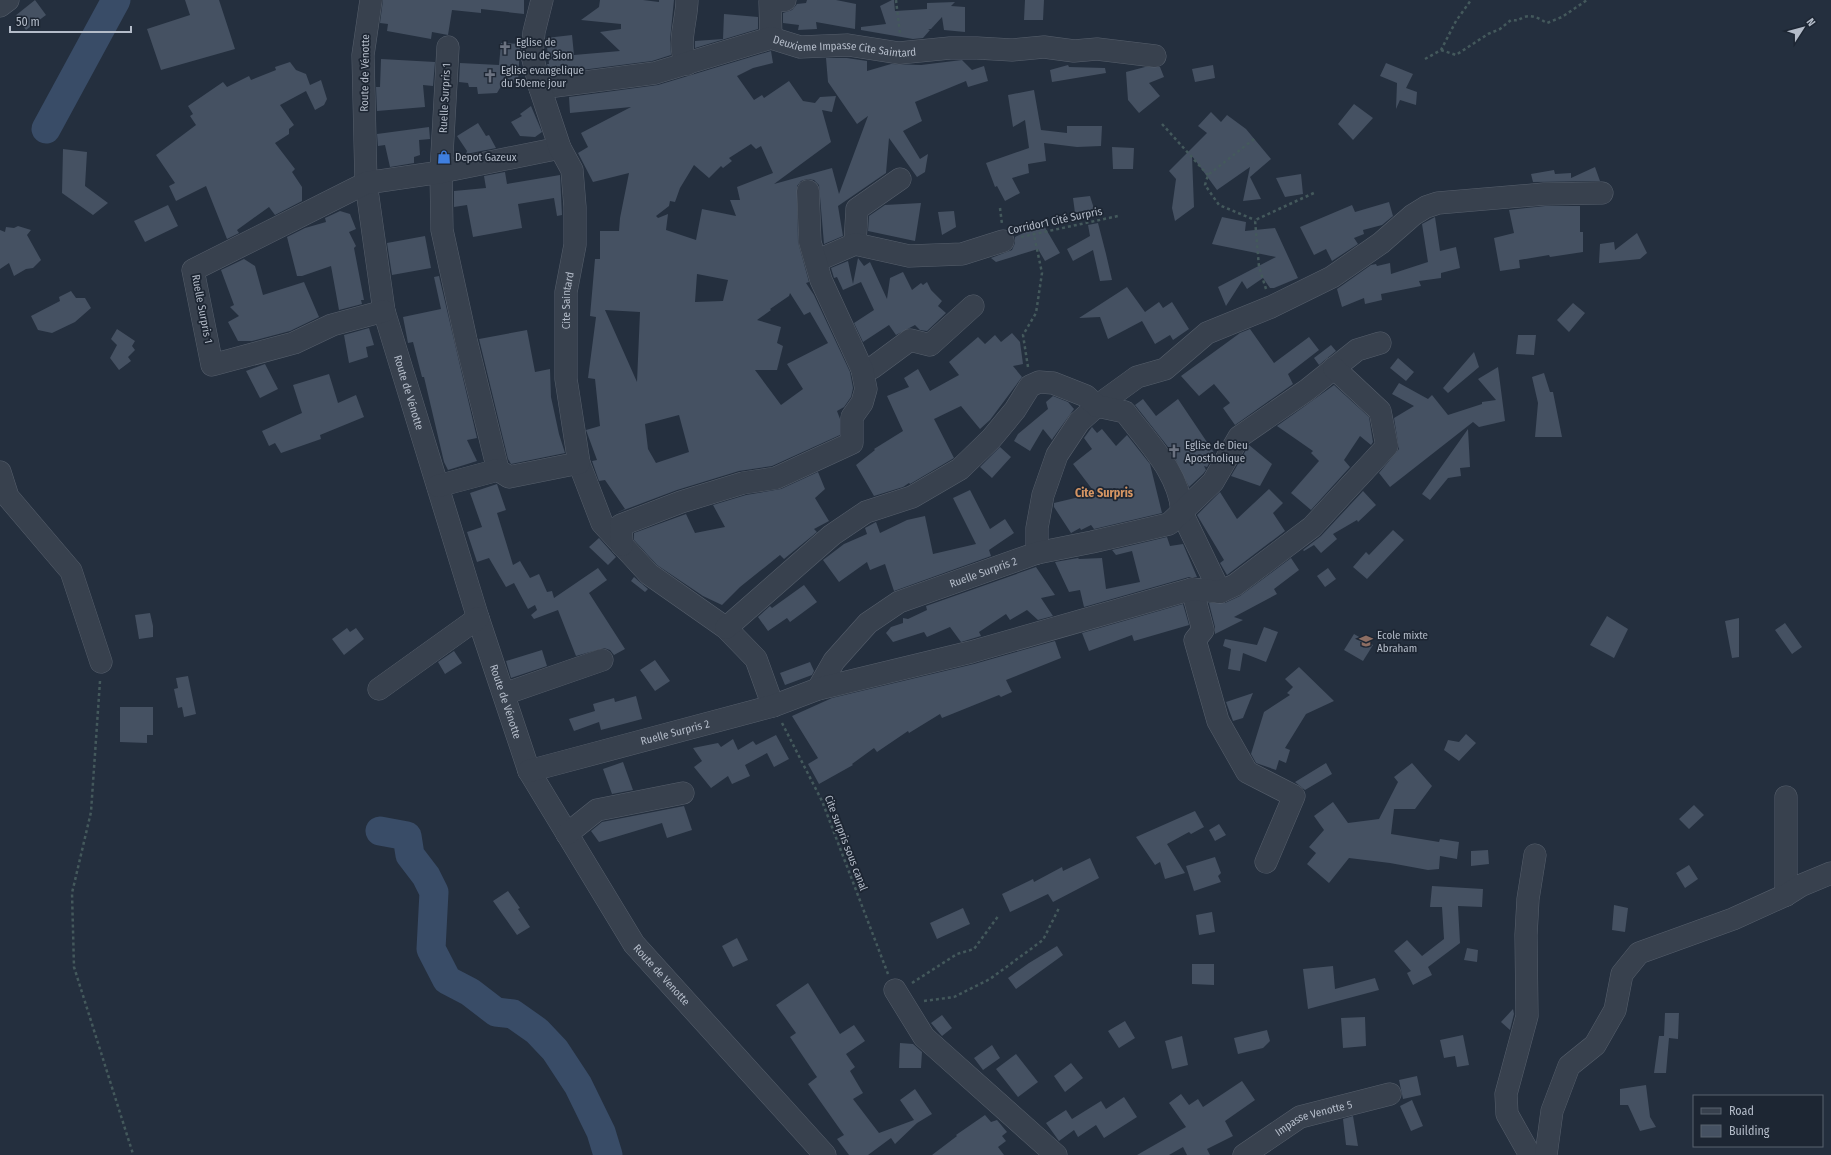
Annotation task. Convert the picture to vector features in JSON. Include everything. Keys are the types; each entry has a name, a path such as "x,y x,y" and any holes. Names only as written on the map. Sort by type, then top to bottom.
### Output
{"street":[{"path":"0,6 8,0"},
{"name":"Route de Vénotte","path":"371,0 364,55 366,183 384,311 478,618 530,772"},
{"name":"Cite Saintard","path":"542,0 534,32 532,56 540,88 560,148 572,170 575,207 575,245 566,292 566,378 579,463 602,523 650,574 726,628 756,659 773,706"},
{"path":"687,0 682,42 684,58 687,64"},
{"path":"771,38 770,2 785,0"},
{"name":"Deuxieme Impasse Cite Saintard","path":"540,88 654,73 771,38 800,47 848,45 902,53 950,48 1012,50 1044,47 1074,51 1097,49 1155,56"},
{"name":"Ruelle Surpris 1","path":"448,47 441,172 442,230 466,340 498,470"},
{"name":"Ruelle Surpris 1","path":"384,311 332,326 294,343 212,365 193,270 366,183 441,172 560,148"},
{"path":"855,244 857,209 900,179"},
{"path":"622,545 621,525 681,502 743,483 776,478 852,443 852,417 862,403 866,389 862,369 821,280 810,242 808,191"},
{"path":"1036,553 1037,528 1043,495 1057,456 1079,422 1097,406 1137,377 1165,369 1207,333 1271,306 1332,277 1381,243 1413,215 1426,207 1438,203 1544,194 1602,193"},
{"path":"816,261 855,244 909,256 962,254 1003,240"},
{"path":"862,369 872,368 910,340 930,346 973,306"},
{"name":"Ruelle Surpris 2","path":"818,689 834,661 868,623 900,602 1036,553 1169,524 1213,482 1239,437 1307,390 1357,350 1380,343"},
{"path":"1266,862 1294,796 1247,772 1218,721 1195,640 1203,630 1192,589 1220,592 1235,585 1312,526 1387,446 1380,411 1334,368"},
{"path":"726,628 832,535 866,512 912,497 960,469 991,439 1015,410 1030,386 1039,382 1053,383 1086,396 1097,406 1125,412 1171,472 1182,501 1182,513 1220,592"},
{"path":"438,486 498,470 509,477 579,463"},
{"path":"0,472 8,497 71,571 102,662"},
{"name":"Ruelle Surpris 2","path":"530,772 773,706 818,689 971,652 1192,589"},
{"path":"379,689 478,618"},
{"path":"504,694 602,660"},
{"name":"Route de Venotte","path":"530,772 634,944 825,1155"},
{"path":"567,834 597,810 683,793"},
{"path":"1786,797 1786,896"},
{"path":"1530,1155 1507,1114 1506,1094 1527,1016 1526,935 1528,899 1534,855"},
{"path":"1546,1155 1552,1111 1569,1066 1595,1045 1615,1010 1622,974 1639,953 1732,919 1786,896 1802,886 1831,873"},
{"path":"895,990 924,1037 1056,1155"},
{"name":"Impasse Venotte 5","path":"1244,1155 1300,1118 1390,1094"}],"path":[{"path":"896,0 902,53"},
{"path":"1424,59 1441,50 1456,21 1471,0"},
{"path":"1441,50 1456,55 1488,34 1500,30 1511,20 1518,21 1525,17 1537,17 1547,23 1562,17 1587,0"},
{"path":"1162,124 1208,175"},
{"path":"1254,139 1208,175 1205,184 1219,205 1255,220 1316,192"},
{"name":"Corridor1 Cité Surpris","path":"1000,208 1003,240 1034,235 1118,216"},
{"path":"1255,220 1260,267 1271,306"},
{"path":"1030,386 1024,335 1036,313 1042,273 1034,235"},
{"path":"102,662 91,812 72,893 74,967 133,1154"},
{"name":"Cite surpris sous canal","path":"773,706 822,801 878,950 895,990"},
{"path":"895,990 925,1001 954,997 990,979 1043,940 1060,908"},
{"path":"895,990 908,985 956,954 974,949 998,915"}],"building":[{"path":"35,0 46,15 26,30 15,16"},
{"path":"185,0 219,0 235,49 161,70 147,29 190,15"},
{"path":"383,0 524,0 524,14 481,9 481,13 452,10 448,35 432,32 431,39 387,31 388,24 380,23"},
{"path":"600,0 643,0 659,2 659,0 674,0 670,40 671,55 652,61 550,74 547,64 549,64 546,38 572,35 574,55 620,51 600,32 621,29 621,24 581,20 599,7"},
{"path":"807,0 836,0 856,4 855,29 816,22 817,29 798,30 799,25 783,23 783,13 792,10 797,4 806,3"},
{"path":"894,0 895,11 927,9 927,3 955,2 951,6 965,7 965,32 944,30 942,17 931,29 928,29 930,30 923,38 913,39 861,30 861,27 886,24 880,6"},
{"path":"1025,0 1044,0 1043,20 1024,20"},
{"path":"724,14 758,17 758,29 695,48 695,41 723,39"},
{"path":"501,43 520,44 518,83 503,83 497,93 478,94 477,87 469,87 468,83 459,82 460,63 499,65"},
{"path":"771,51 773,63 753,68 737,76 754,100 762,95 764,98 789,81 803,101 815,103 820,97 836,96 832,112 822,110 831,142 774,184 832,168 839,194 868,116 857,124 828,82 826,58 847,58 867,61 867,71 891,64 921,65 962,60 972,70 984,66 988,81 968,87 966,81 915,102 922,121 903,131 920,159 928,154 925,172 917,177 889,138 886,173 838,206 843,236 824,244 819,185 814,180 807,179 801,181 797,186 798,242 809,282 806,283 814,295 850,372 853,388 851,397 844,407 837,411 840,419 840,435 772,466 739,471 677,490 616,513 625,509 605,480 599,481 592,461 597,460 586,430 600,426 595,379 588,378 596,317 590,316 595,259 600,259 600,231 619,231 620,218 629,173 593,182 578,153 588,147 581,133 631,107 570,113 569,97 658,85","holes":["751,144 756,149 761,146 773,173 737,187 740,200 730,200 736,216 702,209 696,240 666,230 668,214 658,218 656,216 669,206 670,201 675,202 680,188 694,165 709,178 721,166 723,168 732,161 729,158","697,274 728,280 723,301 695,302","790,293 804,315 810,312 828,343 787,364 803,389 781,405 755,370 777,370 783,346 777,343 781,327 757,320 771,310 770,309 789,296","605,310 640,312 637,382","679,415 689,452 656,463 648,449 645,424"]},
{"path":"381,59 435,62 433,86 423,85 425,107 377,111 376,87 380,87"},
{"path":"290,62 296,70 306,74 310,85 321,80 327,99 324,105 315,110 306,91 280,105 294,125 289,129 289,134 275,143 295,169 292,172 302,187 302,201 275,215 269,207 237,230 239,233 227,239 206,186 176,201 169,186 175,183 156,155 196,125 190,116 193,114 188,106 223,82 227,87 249,76 251,80 276,70 275,67"},
{"path":"1386,63 1413,74 1406,88 1417,92 1416,105 1400,100 1396,109 1397,83 1380,76"},
{"path":"1068,65 1069,67 1105,68 1106,73 1052,82 1050,70"},
{"path":"1213,65 1215,78 1195,82 1192,69"},
{"path":"1145,67 1160,67 1164,77 1149,83 1160,96 1139,113 1128,100 1126,72"},
{"path":"1034,90 1041,130 1067,133 1067,126 1102,126 1101,146 1077,147 1044,143 1046,161 1028,164 1029,173 1012,178 1020,193 1005,201 997,186 995,187 986,163 1029,148 1025,120 1013,127 1008,95"},
{"path":"1354,104 1373,118 1353,140 1338,124"},
{"path":"531,106 542,132 535,137 520,136 511,122 522,116 520,114"},
{"path":"1211,112 1221,122 1227,115 1246,129 1271,159 1250,177 1261,199 1243,201 1250,167 1217,190 1192,156 1194,207 1175,221 1172,208 1176,179 1169,171 1207,133 1198,126"},
{"path":"478,123 486,136 489,135 496,148 466,154 467,151 457,136"},
{"path":"429,127 430,139 419,140 420,155 414,157 414,163 390,167 385,145 378,146 377,134"},
{"path":"1112,147 1134,148 1133,169 1113,169"},
{"path":"63,149 87,152 85,186 108,203 93,215 62,193"},
{"path":"1595,167 1600,181 1533,182 1531,174 1554,170 1555,174 1571,173 1571,178"},
{"path":"505,172 507,184 560,175 562,215 557,216 554,198 518,204 522,228 473,237 467,205 454,207 454,191 486,188 484,176"},
{"path":"1301,174 1303,194 1285,197 1276,178"},
{"path":"1090,196 1095,212 1075,213 1073,198"},
{"path":"1389,202 1393,216 1382,225 1363,230 1364,234 1354,238 1358,244 1332,261 1326,249 1314,255 1300,227 1352,205 1355,212"},
{"path":"921,203 915,241 868,231 869,216 885,205"},
{"path":"168,205 178,226 145,242 134,221"},
{"path":"1545,206 1580,206 1580,232 1583,232 1583,252 1550,257 1549,255 1519,260 1520,268 1500,271 1494,238 1514,233 1509,210"},
{"path":"340,211 350,214 356,229 349,232 356,246 354,248 364,300 361,300 362,304 339,310 331,266 302,276 297,276 287,237 305,228 326,222 325,218"},
{"path":"954,211 956,227 942,235 938,212"},
{"path":"1222,217 1246,222 1245,231 1275,228 1298,278 1274,288 1270,288 1263,278 1247,289 1242,281 1226,306 1218,287 1276,257 1212,244"},
{"path":"1435,217 1440,251 1456,247 1460,268 1441,273 1441,278 1419,281 1421,286 1381,294 1382,300 1365,304 1364,298 1342,307 1337,289 1371,265 1376,264 1377,266 1390,263 1391,274 1428,262 1422,224"},
{"path":"1098,223 1112,280 1100,281 1093,250 1073,261 1067,249 1090,236 1088,225"},
{"path":"1043,224 1060,253 1045,261 1038,249 996,262 991,258 1012,250 1015,243 1015,237"},
{"path":"18,226 31,230 27,235 41,260 33,268 26,269 14,276 9,263 0,269 0,230 5,232 6,227 14,228"},
{"path":"1637,233 1647,253 1640,259 1599,263 1600,244 1614,242 1615,250"},
{"path":"425,236 431,268 392,275 387,243"},
{"path":"858,258 864,266 870,262 887,299 890,278 903,272 912,290 921,283 923,285 927,282 931,290 942,301 938,306 946,313 927,331 920,330 915,325 896,335 889,325 863,342 854,323 874,310 861,282 843,290 837,277 834,278 831,268 848,261 853,284"},
{"path":"244,259 255,266 263,295 304,282 319,317 290,331 252,341 238,341 228,322 239,316 230,307 234,305 221,270"},
{"path":"439,276 477,438 467,440 477,461 448,470 444,462 424,377 422,377 413,342 408,343 403,317 441,309 434,277"},
{"path":"1127,287 1145,312 1159,302 1163,308 1172,302 1189,329 1173,340 1170,335 1155,344 1142,321 1108,339 1100,317 1079,318"},
{"path":"71,291 76,298 85,298 91,308 75,322 52,333 38,330 31,316 60,301 59,297"},
{"path":"1573,303 1585,313 1569,332 1557,320"},
{"path":"369,328 374,345 366,347 368,357 349,363 344,335"},
{"path":"117,329 135,341 132,346 135,350 128,357 131,361 119,370 110,358 117,345 111,339"},
{"path":"1250,329 1274,363 1309,337 1319,350 1288,374 1293,384 1235,425 1223,408 1230,403 1214,384 1199,396 1181,376 1240,333"},
{"path":"527,330 535,372 550,369 551,397 559,434 565,453 511,464 508,459 479,339"},
{"path":"1012,333 1020,342 1023,364 1013,366 1022,377 990,420 980,429 961,406 934,419 954,458 910,484 909,483 903,487 874,496 856,465 875,450 874,449 903,431 887,396 909,387 904,378 918,369 930,391 959,375 949,362 978,337 985,344 995,335 1001,342"},
{"path":"1518,335 1536,335 1534,355 1516,354"},
{"path":"1331,345 1336,351 1319,365 1314,358"},
{"path":"1474,352 1479,367 1448,393 1443,388"},
{"path":"1398,358 1414,372 1406,381 1390,368"},
{"path":"265,364 278,389 260,398 246,371"},
{"path":"1498,367 1505,421 1479,427 1473,422 1390,487 1379,473 1399,449 1394,418 1414,406 1392,394 1399,383 1428,399 1432,395 1448,415 1482,404 1482,402 1496,400 1478,379"},
{"path":"1544,373 1550,392 1553,392 1562,437 1535,437 1538,403 1532,377"},
{"path":"329,374 338,403 356,395 364,417 320,435 321,439 281,453 275,443 269,446 262,431 302,413 293,385"},
{"path":"1334,385 1369,417 1373,442 1371,445 1360,436 1344,460 1350,467 1311,510 1291,493 1319,461 1311,453 1313,451 1277,426"},
{"path":"1053,396 1068,402 1074,409 1052,440 1043,429 1030,451 1014,441 1018,434 1048,409 1046,402"},
{"path":"1143,399 1156,416 1178,399 1215,454 1207,467 1204,466 1206,470 1203,474 1189,487 1172,452 1135,405"},
{"path":"1092,427 1097,433 1102,429 1116,446 1127,435 1150,464 1162,513 1094,529 1091,525 1081,530 1080,528 1071,533 1054,507 1054,503 1075,498 1092,489 1073,464 1092,449 1084,438"},
{"path":"1468,429 1470,467 1460,468 1461,476 1448,478 1430,500 1422,494"},
{"path":"1249,445 1272,464 1260,486 1231,476"},
{"path":"1000,447 1011,457 992,478 980,467"},
{"path":"818,472 825,489 815,498 829,521 814,529 817,532 784,559 780,555 740,587 722,605 703,596 657,565 634,540 634,533 686,514 695,533 725,527 713,505 746,495 781,489"},
{"path":"497,484 506,510 497,513 513,565 520,561 530,578 539,574 547,592 552,591 554,598 598,568 607,580 589,593 625,649 614,655 610,650 604,648 576,656 558,610 534,619 531,615 537,610 535,605 528,609 514,583 506,587 489,558 477,562 467,532 482,527 470,493"},
{"path":"1269,489 1283,503 1273,513 1285,531 1227,575 1220,563 1224,560 1197,515 1220,492 1237,519"},
{"path":"970,490 990,529 1005,519 1014,533 989,550 991,556 894,591 885,564 870,570 867,562 839,582 823,560 844,544 867,534 865,528 876,522 880,533 907,520 925,516 933,554 976,544 953,498"},
{"path":"1363,491 1376,505 1358,522 1357,520 1333,534 1337,539 1321,553 1314,545 1304,551 1303,550 1321,536"},
{"path":"1393,530 1404,540 1367,579 1353,567 1366,552 1369,555"},
{"path":"1167,537 1170,546 1183,544 1197,577 1189,577 1084,607 1080,590 1069,592 1055,562 1078,558 1102,558 1106,589 1140,582 1132,551 1116,555 1112,550"},
{"path":"599,538 616,557 608,565 589,547"},
{"path":"1291,558 1299,570 1274,589 1277,594 1234,617 1243,620 1215,634 1215,627 1209,603 1225,603 1240,596"},
{"path":"1036,567 1055,595 1041,598 1053,616 1038,620 1027,610 1010,620 1006,614 979,632 981,636 961,642 950,627 927,637 924,632 893,642 886,633 891,627 903,623 903,618 908,619 927,610 926,606"},
{"path":"1328,568 1336,579 1325,587 1317,576"},
{"path":"634,577 648,589 645,592 631,581"},
{"path":"804,585 817,602 790,622 787,618 768,631 758,617 770,606 772,608"},
{"path":"1183,604 1189,625 1134,641 1132,635 1089,651 1082,633"},
{"path":"150,613 153,626 153,637 139,639 135,615"},
{"path":"1607,616 1628,629 1614,658 1590,645"},
{"path":"1739,618 1739,657 1732,658 1725,621"},
{"path":"1785,623 1802,647 1792,654 1775,630"},
{"path":"1264,627 1278,632 1266,662 1243,653 1240,671 1228,669 1231,649 1223,646 1225,639 1257,645"},
{"path":"347,628 350,632 356,628 364,639 344,655 332,639"},
{"path":"1354,634 1373,645 1363,661 1344,650"},
{"path":"1055,641 1061,658 1006,680 1012,692 1001,697 999,695 942,718 940,714 909,733 908,731 877,752 874,748 852,764 853,765 819,784 808,764 818,758 792,716 832,698 974,664"},
{"path":"542,650 547,666 511,678 506,661"},
{"path":"454,651 462,663 445,674 438,662"},
{"path":"655,660 670,681 655,691 640,670"},
{"path":"810,662 814,671 812,675 785,685 780,673"},
{"path":"1299,667 1334,701 1306,714 1285,748 1290,750 1286,763 1279,760 1276,770 1256,763 1251,754 1264,712 1290,695 1287,693 1293,687 1285,679"},
{"path":"188,676 196,714 184,717 182,707 178,708 174,689 178,688 176,678"},
{"path":"1253,693 1243,718 1233,721 1226,702"},
{"path":"636,696 642,719 601,730 599,722 574,731 569,719 595,711 593,704 614,698 615,702"},
{"path":"120,707 153,707 153,735 147,735 147,743 120,742"},
{"path":"1466,734 1476,743 1459,761 1444,750 1448,740 1459,742"},
{"path":"776,735 789,759 774,767 767,753 745,765 750,776 732,784 728,776 711,788 694,767 702,761 693,748 718,743 721,747 733,739 738,750 753,741 756,745"},
{"path":"623,762 633,790 612,794 603,769"},
{"path":"1326,763 1332,774 1305,790 1295,782"},
{"path":"1412,763 1432,786 1415,809 1394,809 1391,834 1439,842 1440,839 1459,842 1457,859 1440,856 1439,869 1428,870 1390,863 1349,858 1329,883 1307,864 1316,853 1309,847 1324,830 1314,816 1333,802 1348,823 1379,819 1398,782 1394,777"},
{"path":"1694,805 1704,815 1689,829 1679,819"},
{"path":"684,806 692,830 667,838 662,823 599,842 591,831 602,822"},
{"path":"1195,811 1204,827 1191,834 1189,832 1167,844 1185,873 1165,879 1160,862 1155,865 1136,837"},
{"path":"1219,824 1226,835 1215,841 1209,830"},
{"path":"1488,850 1489,864 1471,866 1471,851"},
{"path":"1215,857 1221,873 1218,876 1221,882 1194,891 1186,866"},
{"path":"1090,858 1099,878 1053,902 1048,894 1010,912 1002,894 1033,879 1034,882 1062,867 1063,871"},
{"path":"1689,865 1698,879 1685,888 1676,873"},
{"path":"1432,886 1483,889 1482,907 1458,906 1460,943 1428,967 1432,975 1413,985 1407,973 1411,971 1394,951 1407,940 1422,956 1444,939 1442,907 1430,907"},
{"path":"508,891 520,908 518,909 530,927 517,935 493,901"},
{"path":"1614,905 1628,908 1625,932 1612,930"},
{"path":"963,908 970,924 937,939 930,923"},
{"path":"1212,912 1215,932 1199,935 1196,915"},
{"path":"737,938 748,960 733,967 722,946"},
{"path":"1057,946 1063,955 1016,989 1008,978"},
{"path":"1467,948 1478,950 1477,962 1464,960"},
{"path":"1192,964 1214,964 1214,985 1192,984"},
{"path":"1333,966 1335,989 1375,978 1379,990 1308,1009 1303,969"},
{"path":"808,983 840,1034 854,1025 865,1041 846,1054 855,1067 850,1071 863,1093 853,1099 879,1133 914,1120 900,1100 915,1089 932,1114 917,1123 895,1144 891,1138 868,1155 849,1155 837,1139 844,1135 808,1084 817,1077 790,1037 796,1033 776,1005"},
{"path":"1513,1009 1514,1014 1510,1030 1501,1022"},
{"path":"1665,1013 1679,1013 1678,1039 1669,1038 1666,1073 1654,1073 1659,1036 1664,1036"},
{"path":"942,1015 952,1028 942,1036 931,1023"},
{"path":"1365,1017 1366,1046 1343,1048 1341,1018"},
{"path":"1125,1021 1135,1038 1119,1048 1108,1031"},
{"path":"1267,1030 1270,1041 1263,1048 1238,1054 1234,1038"},
{"path":"1463,1035 1469,1065 1457,1067 1455,1056 1444,1058 1440,1040"},
{"path":"1182,1036 1188,1065 1172,1069 1165,1041"},
{"path":"900,1043 913,1044 922,1052 921,1068 899,1068"},
{"path":"992,1045 1000,1058 983,1070 974,1058"},
{"path":"1016,1054 1038,1082 1018,1097 996,1069"},
{"path":"1071,1063 1083,1078 1065,1092 1054,1076"},
{"path":"1417,1076 1421,1095 1403,1099 1399,1080"},
{"path":"1242,1081 1255,1100 1225,1121 1233,1136 1207,1149 1210,1155 1187,1155 1183,1147 1169,1155 1137,1155 1186,1127 1169,1103 1181,1094 1189,1105 1198,1099 1203,1107"},
{"path":"1646,1085 1650,1117 1656,1127 1640,1131 1628,1105 1620,1105 1620,1089"},
{"path":"1124,1097 1137,1117 1104,1138 1096,1125 1078,1137 1074,1130 1059,1141 1046,1123 1066,1110 1072,1119 1101,1101 1106,1109"},
{"path":"1412,1100 1423,1126 1411,1131 1400,1106"},
{"path":"985,1115 991,1122 997,1120 1007,1132 1002,1136 1006,1141 998,1147 1004,1155 932,1155 957,1136 956,1135"},
{"path":"1353,1116 1358,1146 1346,1145 1343,1119"}],"waterway":[{"path":"46,129 116,0"},
{"path":"380,831 407,836 410,855 426,876 434,892 431,949 447,980 470,992 496,1012 513,1014 537,1031 555,1050 578,1085 601,1132 608,1155"}],"place":[{"name":"Eglise de Dieu de Sion","path":"505,48"},
{"name":"Eglise evangelique du 50eme jour","path":"490,76"},
{"name":"Depot Gazeux","path":"444,157"},
{"name":"Eglise de Dieu Apostholique","path":"1174,451"},
{"name":"Ecole mixte Abraham","path":"1366,641"}],"district":[{"name":"Cite Surpris","path":"1104,493"}]}
